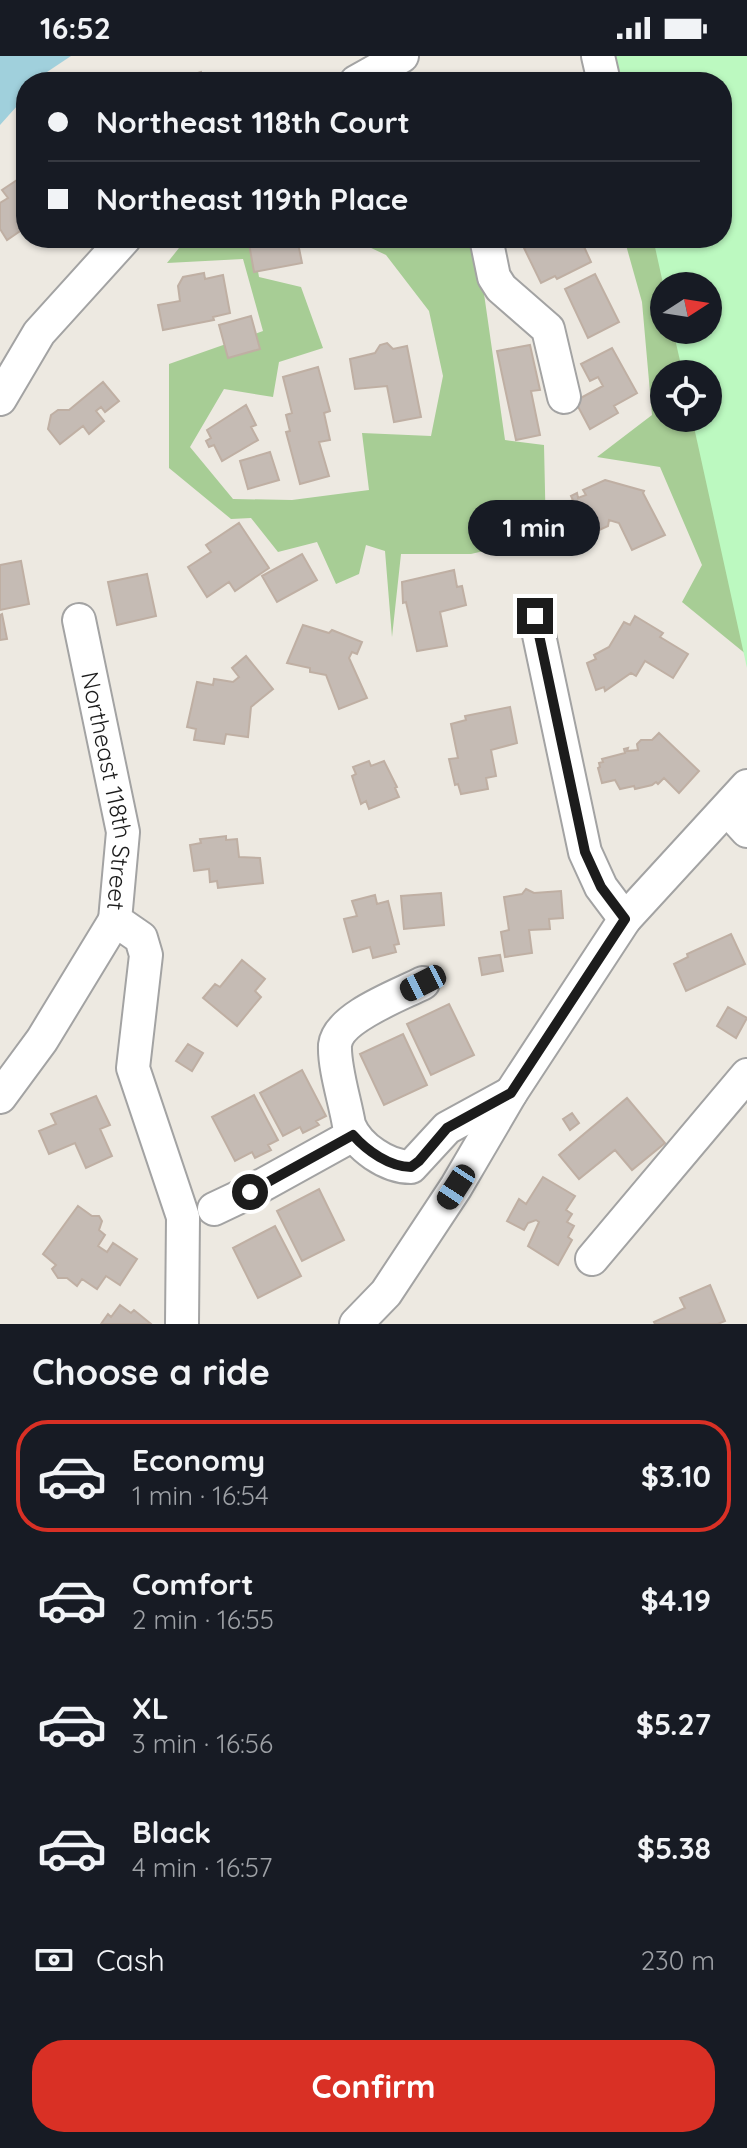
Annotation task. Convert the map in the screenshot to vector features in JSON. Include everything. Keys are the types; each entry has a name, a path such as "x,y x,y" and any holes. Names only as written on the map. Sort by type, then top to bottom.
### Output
{"street":[{"path":"374,72 402,56"},
{"path":"0,399 39,333 116,248"},
{"path":"488,248 494,277 501,288 538,317 548,329 564,397"},
{"path":"535,616 585,852 601,887 625,919"},
{"name":"Northeast 118th Street","path":"79,620 123,832 115,920 141,938 146,955 133,1068 183,1217 182,1324"},
{"path":"356,1324 386,1293 625,919 740,809"},
{"path":"0,1097 42,1040 115,920"},
{"path":"423,983 347,1024 338,1035 335,1044 337,1061 353,1135 366,1148 385,1159 402,1167 411,1167 447,1128 511,1093"},
{"path":"592,1259 747,1075"},
{"path":"214,1209 353,1135"}],"green space":[{"path":"613,56 747,56 747,668 695,432 722,432 722,360 680,360 676,344 722,344 722,272 660,272 655,248 732,248 732,72 617,72"},
{"path":"747,56 747,655 682,602 702,565 660,467 597,457 650,417 650,432 722,432 722,360 650,360 650,392 642,302 627,248 732,248 732,72"},
{"path":"179,248 254,248 259,277 301,287 323,348 279,362 273,397 224,389 190,447 233,499 292,500 369,490 362,433 431,436 443,376 429,311 386,255 371,248 477,248 505,440 544,445 546,536 471,554 401,554 392,637 385,551 366,545 359,574 336,584 317,542 278,552 251,518 231,519 169,468 169,364 263,331 243,259 167,263"}],"water":[{"path":"0,56 71,56 47,72 16,72 16,107 0,125"}],"building":[{"path":"16,181 16,234 7,240 0,229 0,203 8,198 2,190"},
{"path":"250,248 299,248 302,263 254,272"},
{"path":"524,248 585,248 591,262 557,279 555,276 541,283"},
{"path":"204,273 205,279 223,275 230,313 213,317 214,320 163,330 158,305 180,301 178,286 183,277"},
{"path":"595,274 619,322 588,338 565,289"},
{"path":"251,316 260,349 228,358 219,325"},
{"path":"387,343 393,349 407,346 421,417 394,422 387,386 355,389 350,359 375,353 380,345"},
{"path":"530,345 540,390 531,391 540,435 516,440 497,351"},
{"path":"612,348 637,393 614,406 618,413 590,429 575,401 603,386 598,377 590,381 581,364"},
{"path":"318,367 330,411 324,413 330,440 319,442 329,476 300,484 286,432 290,431 286,415 292,413 283,377"},
{"path":"103,382 119,401 105,412 101,407 96,411 104,421 89,434 83,426 60,444 48,429 51,415 58,410 69,410"},
{"path":"246,405 256,425 251,427 258,440 222,461 214,445 209,447 206,441 211,438 207,430"},
{"path":"270,452 279,480 248,489 240,461"},
{"path":"605,480 644,491 665,535 632,550 619,523 609,520 608,526 573,542 568,531 561,534 555,521 560,518 556,508 573,500 571,496 577,493 578,498 586,495 583,490"},
{"path":"239,523 269,568 235,591 229,582 207,597 188,567 211,552 206,545"},
{"path":"302,554 317,580 277,602 262,576"},
{"path":"21,561 29,604 0,610 0,565"},
{"path":"454,570 457,587 462,586 466,605 440,612 447,646 417,651 406,602 403,603 402,582"},
{"path":"147,574 156,616 117,625 108,582"},
{"path":"0,615 7,639 0,640"},
{"path":"635,616 663,633 660,637 688,654 673,678 645,661 636,676 631,673 605,691 604,687 596,690 587,663 609,647 624,622 630,625"},
{"path":"303,625 329,633 332,630 362,642 357,654 352,652 349,658 367,698 339,709 326,675 287,663"},
{"path":"246,656 273,689 251,707 248,737 226,734 224,744 194,740 196,729 187,727 197,682 213,685 214,679 233,682 239,677 232,668"},
{"path":"510,707 517,743 491,750 496,776 486,778 488,789 461,794 458,784 455,785 449,759 458,758 451,724 466,720 465,716"},
{"path":"659,733 699,771 679,793 664,778 658,784 635,789 634,786 620,789 615,780 602,783 598,768 602,759 625,753 624,749 628,748 627,751 638,750 637,744 641,740 652,740"},
{"path":"369,761 371,766 384,761 399,797 369,809 366,801 361,804 352,776 356,774 353,767"},
{"path":"226,836 226,840 237,839 239,857 260,858 263,883 218,888 217,881 210,882 209,869 194,871 190,845 201,843 200,839"},
{"path":"526,889 534,893 561,891 563,918 549,919 550,929 529,930 532,953 505,957 501,932 509,930 504,897 522,894"},
{"path":"441,893 444,925 404,929 401,896"},
{"path":"375,895 377,904 388,901 399,944 394,945 396,952 373,958 370,947 353,952 344,919 357,916 352,901"},
{"path":"731,934 745,964 686,991 674,964 688,957 687,954"},
{"path":"500,955 503,971 482,975 479,958"},
{"path":"242,960 265,979 255,991 261,997 237,1026 203,998 215,984 220,987"},
{"path":"449,1004 474,1055 431,1075 407,1024"},
{"path":"728,1007 747,1018 736,1038 717,1026"},
{"path":"403,1034 427,1085 384,1105 360,1054"},
{"path":"188,1044 203,1053 192,1071 176,1061"},
{"path":"302,1070 326,1116 316,1121 319,1125 303,1133 300,1127 283,1136 260,1093"},
{"path":"254,1095 278,1140 268,1145 271,1150 255,1158 252,1152 235,1161 212,1117"},
{"path":"96,1096 110,1125 100,1129 112,1156 86,1168 75,1143 49,1154 39,1131 56,1124 51,1114"},
{"path":"627,1098 665,1143 632,1170 615,1150 579,1179 559,1155"},
{"path":"572,1113 579,1123 570,1130 563,1119"},
{"path":"543,1177 575,1196 566,1210 572,1214 567,1222 574,1226 568,1237 572,1240 558,1265 528,1246 539,1222 528,1223 524,1230 507,1221 519,1199 526,1204"},
{"path":"319,1189 344,1240 302,1261 277,1211"},
{"path":"78,1206 92,1216 99,1216 102,1221 99,1230 105,1235 98,1246 107,1252 113,1243 137,1259 120,1285 106,1276 97,1289 82,1279 77,1286 67,1278 58,1278 52,1269 56,1265 43,1254"},
{"path":"275,1226 301,1276 258,1298 233,1248"},
{"path":"710,1285 725,1321 718,1324 655,1324 685,1308 680,1298"},
{"path":"120,1305 131,1313 134,1310 151,1324 101,1324"}],"route":[{"path":"250,1192 353,1135 366,1148 402,1167 411,1167 447,1128 511,1093 625,919 601,887 585,852 535,616"}]}
